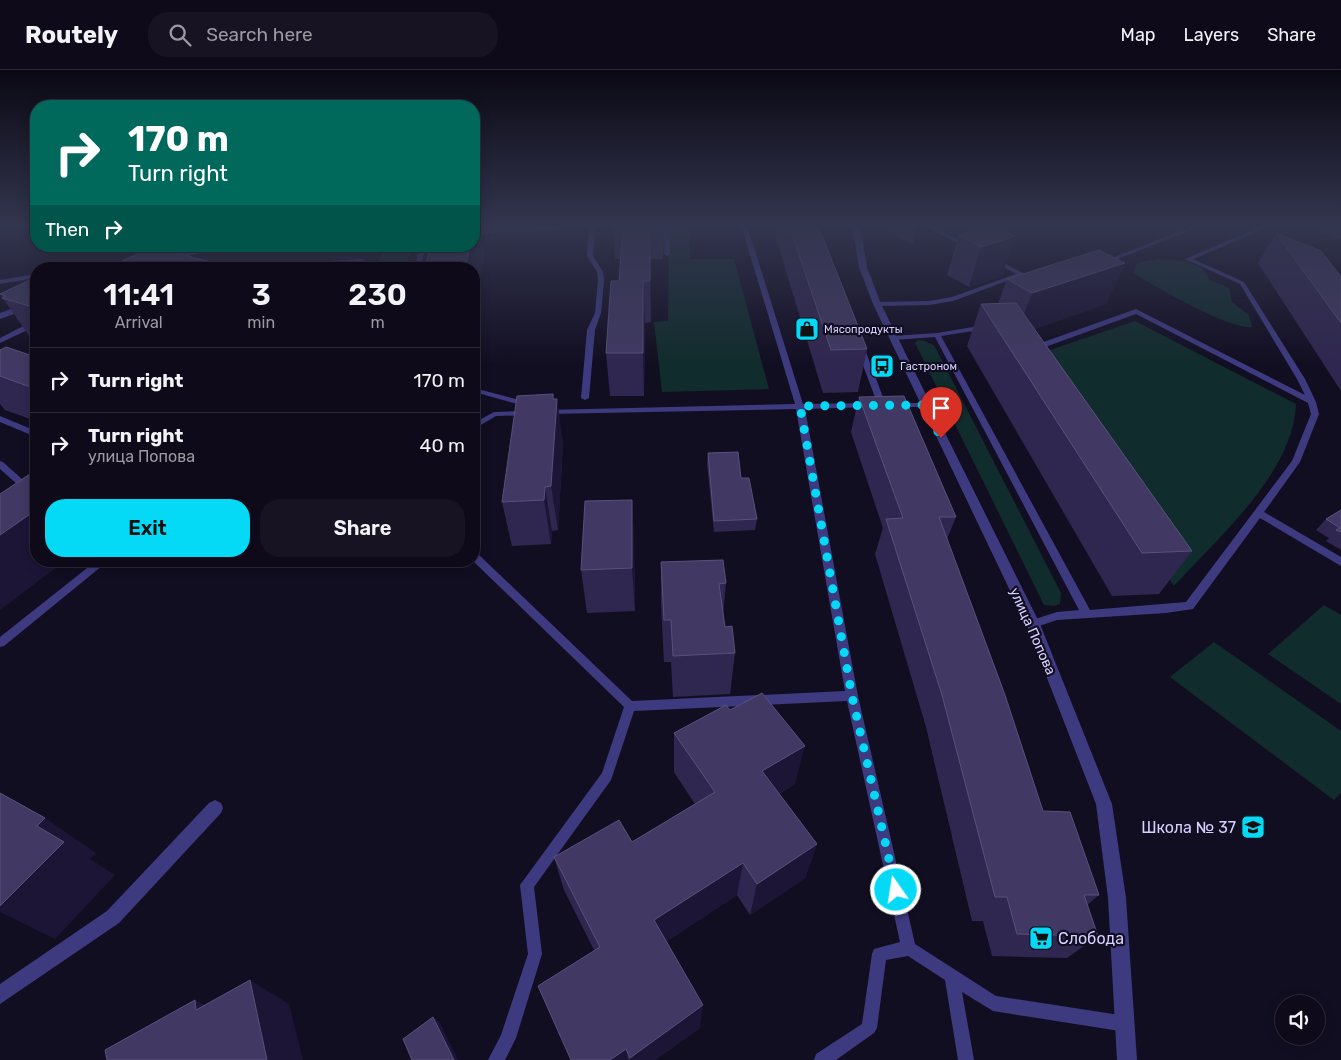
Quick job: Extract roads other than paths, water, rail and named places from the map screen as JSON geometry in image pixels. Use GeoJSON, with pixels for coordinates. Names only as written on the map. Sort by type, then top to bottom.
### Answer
{"type":"FeatureCollection","features":[{"type":"Feature","properties":{"kind":"street","name":"улица Попова"},"geometry":{"type":"LineString","coordinates":[[865,271],[877,304],[925,405],[1033,624],[1104,804],[1117,898],[1128,1060]]}},
{"type":"Feature","properties":{"kind":"street"},"geometry":{"type":"LineString","coordinates":[[0,282],[30,277]]}},
{"type":"Feature","properties":{"kind":"street"},"geometry":{"type":"LineString","coordinates":[[0,316],[30,305]]}},
{"type":"Feature","properties":{"kind":"street"},"geometry":{"type":"LineString","coordinates":[[0,995],[113,917],[215,808]]}},
{"type":"Feature","properties":{"kind":"lane"},"geometry":{"type":"LineString","coordinates":[[585,398],[591,330],[598,313],[601,280],[600,271]]}},
{"type":"Feature","properties":{"kind":"lane"},"geometry":{"type":"LineString","coordinates":[[758,271],[800,406],[852,696],[909,948],[993,1003],[1126,1024]]}},
{"type":"Feature","properties":{"kind":"lane"},"geometry":{"type":"LineString","coordinates":[[1016,271],[1022,274]]}},
{"type":"Feature","properties":{"kind":"lane"},"geometry":{"type":"LineString","coordinates":[[1033,624],[1057,616],[1189,606],[1296,462],[1315,414],[1312,402],[1301,380],[1242,283],[1215,271]]}},
{"type":"Feature","properties":{"kind":"lane"},"geometry":{"type":"LineString","coordinates":[[877,304],[929,303],[953,299],[1022,274],[1030,273]]}},
{"type":"Feature","properties":{"kind":"lane"},"geometry":{"type":"LineString","coordinates":[[1028,344],[1042,344],[1136,311],[1312,402]]}},
{"type":"Feature","properties":{"kind":"lane"},"geometry":{"type":"LineString","coordinates":[[0,341],[30,326]]}},
{"type":"Feature","properties":{"kind":"lane"},"geometry":{"type":"LineString","coordinates":[[894,338],[937,335],[973,329],[981,329],[998,334]]}},
{"type":"Feature","properties":{"kind":"lane"},"geometry":{"type":"LineString","coordinates":[[937,335],[1088,615]]}},
{"type":"Feature","properties":{"kind":"lane"},"geometry":{"type":"LineString","coordinates":[[858,342],[882,405]]}},
{"type":"Feature","properties":{"kind":"lane"},"geometry":{"type":"LineString","coordinates":[[480,392],[552,412]]}},
{"type":"Feature","properties":{"kind":"lane"},"geometry":{"type":"LineString","coordinates":[[480,422],[494,414],[800,406],[925,405]]}},
{"type":"Feature","properties":{"kind":"lane"},"geometry":{"type":"LineString","coordinates":[[0,419],[30,432]]}},
{"type":"Feature","properties":{"kind":"lane"},"geometry":{"type":"LineString","coordinates":[[0,464],[30,488]]}},
{"type":"Feature","properties":{"kind":"lane"},"geometry":{"type":"LineString","coordinates":[[1259,513],[1341,562]]}},
{"type":"Feature","properties":{"kind":"lane"},"geometry":{"type":"LineString","coordinates":[[480,562],[630,706],[852,696]]}},
{"type":"Feature","properties":{"kind":"lane"},"geometry":{"type":"LineString","coordinates":[[0,643],[95,567]]}},
{"type":"Feature","properties":{"kind":"lane"},"geometry":{"type":"LineString","coordinates":[[496,1060],[508,1038],[535,954],[527,885],[607,776],[630,706]]}},
{"type":"Feature","properties":{"kind":"lane"},"geometry":{"type":"LineString","coordinates":[[822,1060],[869,1028],[879,954],[909,948]]}},
{"type":"Feature","properties":{"kind":"lane"},"geometry":{"type":"LineString","coordinates":[[952,976],[966,1060]]}},
{"type":"Feature","properties":{"kind":"place","name":"Мясопродукты"},"geometry":{"type":"Point","coordinates":[807,329]}},
{"type":"Feature","properties":{"kind":"place","name":"Гастроном"},"geometry":{"type":"Point","coordinates":[882,366]}},
{"type":"Feature","properties":{"kind":"place","name":"Школа № 37"},"geometry":{"type":"Point","coordinates":[1253,827]}},
{"type":"Feature","properties":{"kind":"place","name":"Слобода"},"geometry":{"type":"Point","coordinates":[1041,938]}}]}
